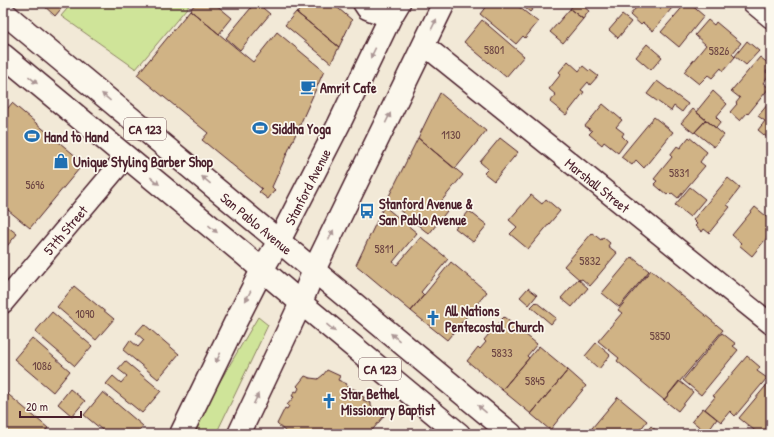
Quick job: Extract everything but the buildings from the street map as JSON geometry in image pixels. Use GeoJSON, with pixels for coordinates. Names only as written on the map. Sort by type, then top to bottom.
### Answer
{"type":"FeatureCollection","features":[{"type":"Feature","properties":{"kind":"main road"},"geometry":{"type":"LineString","coordinates":[[239,434],[301,304],[314,270],[444,3]]}},
{"type":"Feature","properties":{"kind":"main road","name":"Stanford Avenue"},"geometry":{"type":"LineString","coordinates":[[180,434],[262,270],[339,124],[395,11]]}},
{"type":"Feature","properties":{"kind":"main road","name":"San Pablo Avenue"},"geometry":{"type":"LineString","coordinates":[[3,12],[511,434]]}},
{"type":"Feature","properties":{"kind":"main road","name":"CA 123"},"geometry":{"type":"LineString","coordinates":[[3,55],[459,434]]}},
{"type":"Feature","properties":{"kind":"street"},"geometry":{"type":"LineString","coordinates":[[363,3],[367,9],[395,11]]}},
{"type":"Feature","properties":{"kind":"street"},"geometry":{"type":"LineString","coordinates":[[753,3],[771,18]]}},
{"type":"Feature","properties":{"kind":"street","name":"Marshall Street"},"geometry":{"type":"LineString","coordinates":[[424,45],[771,324]]}},
{"type":"Feature","properties":{"kind":"street","name":"57th Street"},"geometry":{"type":"LineString","coordinates":[[3,303],[126,156]]}},
{"type":"Feature","properties":{"kind":"green space"},"geometry":{"type":"Polygon","coordinates":[[[72,3],[191,3],[136,69],[61,16],[72,3]]]}},
{"type":"Feature","properties":{"kind":"green space"},"geometry":{"type":"Polygon","coordinates":[[[258,317],[268,325],[216,434],[194,434],[216,388],[258,317]]]}},
{"type":"Feature","properties":{"kind":"place","name":"Amrit Cafe"},"geometry":{"type":"Point","coordinates":[308,87]}},
{"type":"Feature","properties":{"kind":"place","name":"Siddha Yoga"},"geometry":{"type":"Point","coordinates":[260,128]}},
{"type":"Feature","properties":{"kind":"place","name":"Hand to Hand"},"geometry":{"type":"Point","coordinates":[32,136]}},
{"type":"Feature","properties":{"kind":"place","name":"Unique Styling Barber Shop"},"geometry":{"type":"Point","coordinates":[61,161]}},
{"type":"Feature","properties":{"kind":"place","name":"Stanford Avenue & San Pablo Avenue"},"geometry":{"type":"Point","coordinates":[367,211]}},
{"type":"Feature","properties":{"kind":"place","name":"All Nations Pentecostal Church"},"geometry":{"type":"Point","coordinates":[433,318]}},
{"type":"Feature","properties":{"kind":"place","name":"Star Bethel Missionary Baptist"},"geometry":{"type":"Point","coordinates":[329,401]}}]}
